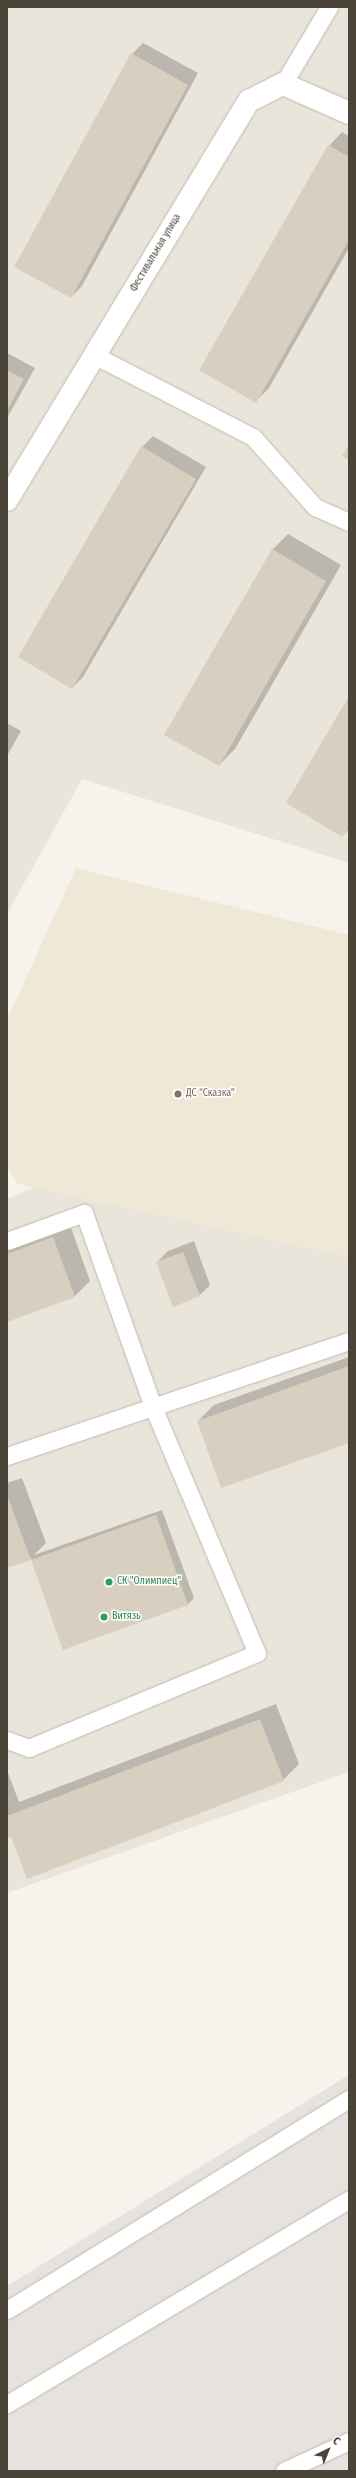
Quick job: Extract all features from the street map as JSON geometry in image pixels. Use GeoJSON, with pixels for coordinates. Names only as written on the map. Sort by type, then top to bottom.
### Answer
{"type":"FeatureCollection","features":[{"type":"Feature","properties":{"kind":"street"},"geometry":{"type":"LineString","coordinates":[[283,84],[349,113]]}},
{"type":"Feature","properties":{"kind":"street","name":"Фестивальная улица"},"geometry":{"type":"LineString","coordinates":[[7,500],[249,101],[283,84]]}},
{"type":"Feature","properties":{"kind":"lane"},"geometry":{"type":"LineString","coordinates":[[283,84],[329,7]]}},
{"type":"Feature","properties":{"kind":"lane"},"geometry":{"type":"LineString","coordinates":[[94,355],[253,437],[315,507],[349,522]]}},
{"type":"Feature","properties":{"kind":"lane"},"geometry":{"type":"LineString","coordinates":[[7,1240],[84,1213],[153,1407],[257,1653],[29,1748],[7,1740]]}},
{"type":"Feature","properties":{"kind":"lane"},"geometry":{"type":"LineString","coordinates":[[7,1456],[349,1341]]}},
{"type":"Feature","properties":{"kind":"lane"},"geometry":{"type":"LineString","coordinates":[[7,2310],[349,2099]]}},
{"type":"Feature","properties":{"kind":"lane"},"geometry":{"type":"LineString","coordinates":[[7,2404],[349,2199]]}},
{"type":"Feature","properties":{"kind":"lane"},"geometry":{"type":"LineString","coordinates":[[284,2471],[349,2441]]}},
{"type":"Feature","properties":{"kind":"shaded area"},"geometry":{"type":"Polygon","coordinates":[[[7,7],[349,7],[349,863],[82,779],[7,914],[7,7]]]}},
{"type":"Feature","properties":{"kind":"shaded area","name":"ДС “Сказка\""},"geometry":{"type":"Polygon","coordinates":[[[76,868],[349,935],[349,1257],[18,1184],[7,1167],[7,1020],[76,868]]]}},
{"type":"Feature","properties":{"kind":"shaded area"},"geometry":{"type":"Polygon","coordinates":[[[71,1171],[349,1237],[349,1772],[7,1893],[7,1199],[71,1171]]]}},
{"type":"Feature","properties":{"kind":"shaded area"},"geometry":{"type":"Polygon","coordinates":[[[349,2075],[349,2471],[7,2471],[7,2286],[349,2075]]]}},
{"type":"Feature","properties":{"kind":"building"},"geometry":{"type":"Polygon","coordinates":[[[131,53],[188,85],[71,298],[14,267],[131,53]]]}},
{"type":"Feature","properties":{"kind":"building"},"geometry":{"type":"Polygon","coordinates":[[[328,145],[349,157],[349,240],[256,403],[199,370],[328,145]]]}},
{"type":"Feature","properties":{"kind":"building"},"geometry":{"type":"Polygon","coordinates":[[[7,370],[24,379],[7,411],[7,370]]]}},
{"type":"Feature","properties":{"kind":"building"},"geometry":{"type":"Polygon","coordinates":[[[349,444],[349,460],[342,456],[349,444]]]}},
{"type":"Feature","properties":{"kind":"building"},"geometry":{"type":"Polygon","coordinates":[[[141,446],[196,479],[72,689],[18,657],[141,446]]]}},
{"type":"Feature","properties":{"kind":"building"},"geometry":{"type":"Polygon","coordinates":[[[272,549],[326,581],[219,766],[164,735],[272,549]]]}},
{"type":"Feature","properties":{"kind":"building"},"geometry":{"type":"Polygon","coordinates":[[[349,696],[349,826],[342,837],[286,803],[349,696]]]}},
{"type":"Feature","properties":{"kind":"building"},"geometry":{"type":"Polygon","coordinates":[[[53,1237],[75,1297],[7,1322],[7,1254],[53,1237]]]}},
{"type":"Feature","properties":{"kind":"building"},"geometry":{"type":"Polygon","coordinates":[[[183,1252],[200,1296],[173,1307],[156,1262],[183,1252]]]}},
{"type":"Feature","properties":{"kind":"building"},"geometry":{"type":"Polygon","coordinates":[[[349,1366],[349,1443],[221,1488],[197,1421],[349,1366]]]}},
{"type":"Feature","properties":{"kind":"building"},"geometry":{"type":"Polygon","coordinates":[[[7,1495],[31,1560],[7,1568],[7,1495]]]}},
{"type":"Feature","properties":{"kind":"building","name":"СК \"Олимпиец\""},"geometry":{"type":"Polygon","coordinates":[[[156,1515],[188,1605],[63,1650],[31,1560],[156,1515]]]}},
{"type":"Feature","properties":{"kind":"building"},"geometry":{"type":"Polygon","coordinates":[[[260,1719],[284,1781],[27,1879],[11,1837],[7,1838],[7,1816],[260,1719]]]}},
{"type":"Feature","properties":{"kind":"place","name":"ДС “Сказка\""},"geometry":{"type":"Point","coordinates":[178,1094]}},
{"type":"Feature","properties":{"kind":"place","name":"СК \"Олимпиец\""},"geometry":{"type":"Point","coordinates":[109,1582]}},
{"type":"Feature","properties":{"kind":"place","name":"Витязь"},"geometry":{"type":"Point","coordinates":[104,1617]}}]}
